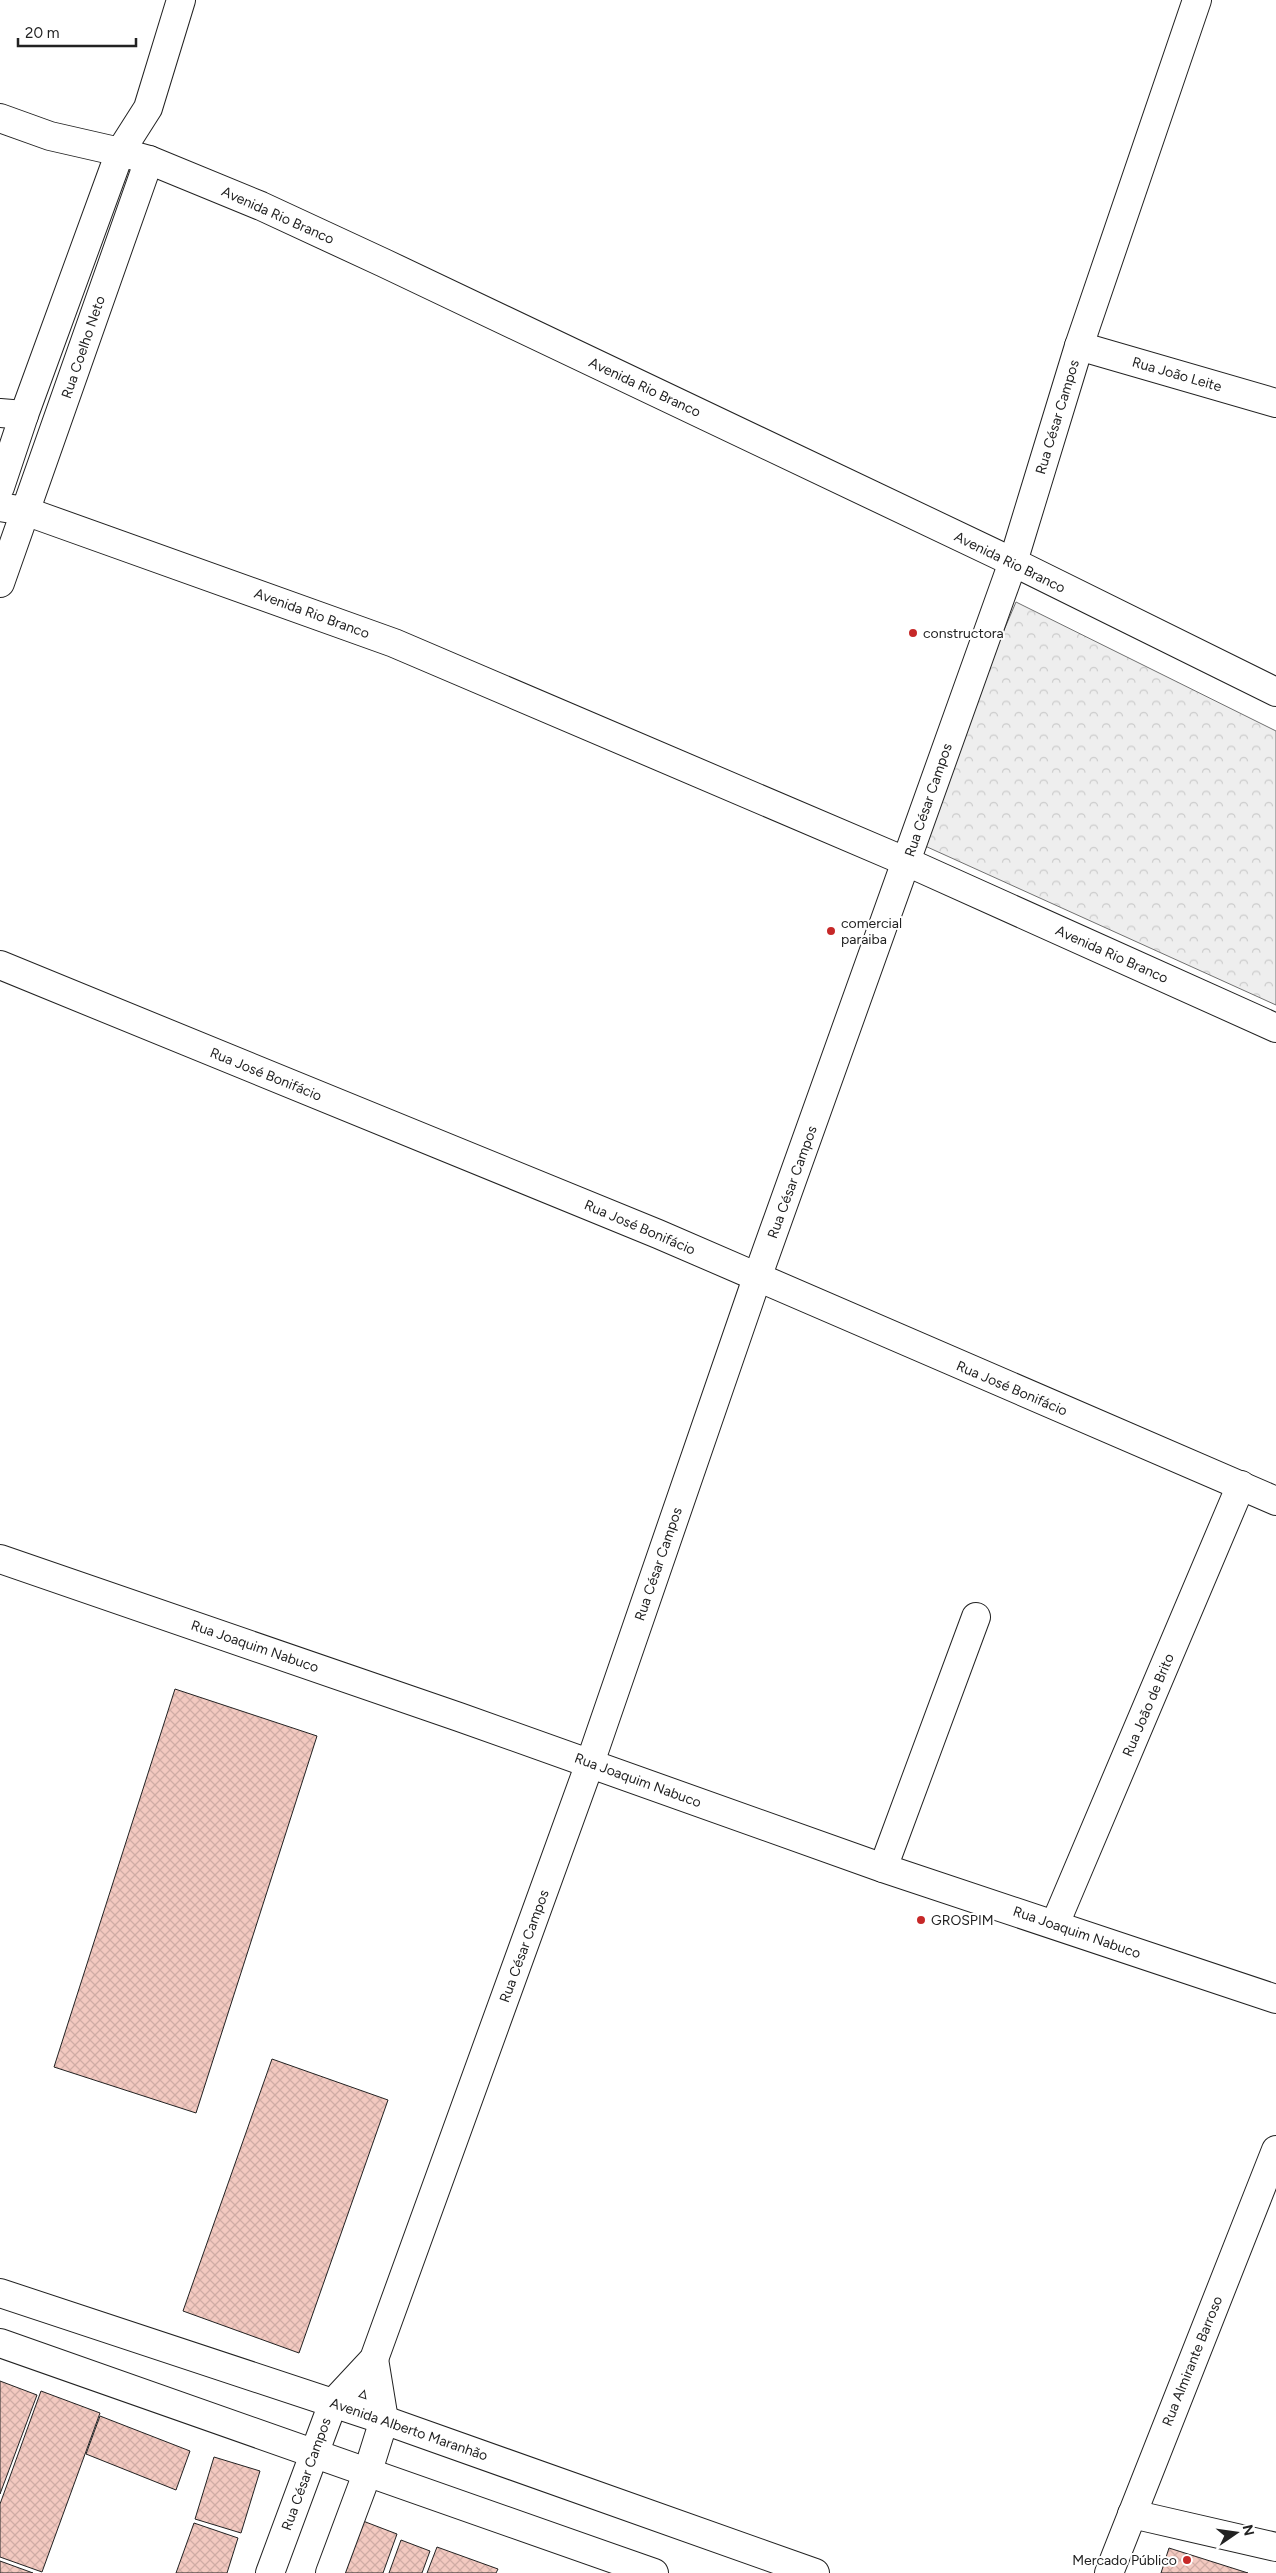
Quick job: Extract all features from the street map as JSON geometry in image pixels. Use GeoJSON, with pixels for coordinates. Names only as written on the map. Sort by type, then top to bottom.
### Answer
{"type":"FeatureCollection","features":[{"type":"Feature","properties":{"kind":"street","name":"Rua Coelho Neto"},"geometry":{"type":"LineString","coordinates":[[0,487],[12,414],[120,152],[148,108],[181,0]]}},
{"type":"Feature","properties":{"kind":"street","name":"Rua César Campos"},"geometry":{"type":"LineString","coordinates":[[270,2573],[333,2403],[374,2359],[590,1763],[757,1278],[1013,562],[1079,346],[1198,0]]}},
{"type":"Feature","properties":{"kind":"street","name":"Rua Coelho Neto"},"geometry":{"type":"LineString","coordinates":[[0,582],[13,509],[149,160],[148,108]]}},
{"type":"Feature","properties":{"kind":"street","name":"Avenida Rio Branco"},"geometry":{"type":"LineString","coordinates":[[0,118],[50,136],[149,160],[261,206],[1013,562],[1276,692]]}},
{"type":"Feature","properties":{"kind":"street","name":"Rua João Leite"},"geometry":{"type":"LineString","coordinates":[[1079,346],[1276,402]]}},
{"type":"Feature","properties":{"kind":"street","name":"Avenida Rio Branco"},"geometry":{"type":"LineString","coordinates":[[13,509],[394,642],[906,862],[1276,1028]]}},
{"type":"Feature","properties":{"kind":"street","name":"Rua José Bonifácio"},"geometry":{"type":"LineString","coordinates":[[0,965],[658,1234],[1276,1501]]}},
{"type":"Feature","properties":{"kind":"street","name":"Rua João de Brito"},"geometry":{"type":"LineString","coordinates":[[1054,1924],[1241,1486]]}},
{"type":"Feature","properties":{"kind":"street","name":"Rua Joaquim Nabuco"},"geometry":{"type":"LineString","coordinates":[[0,1559],[590,1763],[882,1868],[1276,1999]]}},
{"type":"Feature","properties":{"kind":"street"},"geometry":{"type":"LineString","coordinates":[[882,1868],[976,1616]]}},
{"type":"Feature","properties":{"kind":"street","name":"Rua Almirante Barroso"},"geometry":{"type":"LineString","coordinates":[[1109,2573],[1276,2150]]}},
{"type":"Feature","properties":{"kind":"street","name":"Avenida Alberto Maranhão"},"geometry":{"type":"LineString","coordinates":[[0,2293],[384,2420],[815,2573]]}},
{"type":"Feature","properties":{"kind":"street"},"geometry":{"type":"LineString","coordinates":[[0,2343],[654,2573]]}},
{"type":"Feature","properties":{"kind":"street","name":"Rua César Campos"},"geometry":{"type":"LineString","coordinates":[[330,2573],[368,2471],[384,2420],[374,2359]]}},
{"type":"Feature","properties":{"kind":"street"},"geometry":{"type":"LineString","coordinates":[[1132,2514],[1276,2547]]}},
{"type":"Feature","properties":{"kind":"green space"},"geometry":{"type":"Polygon","coordinates":[[[1016,602],[1276,731],[1276,1005],[914,841],[1016,602]]]}},
{"type":"Feature","properties":{"kind":"building"},"geometry":{"type":"Polygon","coordinates":[[[175,1689],[317,1736],[196,2113],[54,2067],[175,1689]]]}},
{"type":"Feature","properties":{"kind":"building"},"geometry":{"type":"Polygon","coordinates":[[[272,2059],[388,2100],[299,2353],[183,2311],[272,2059]]]}},
{"type":"Feature","properties":{"kind":"building"},"geometry":{"type":"Polygon","coordinates":[[[0,2381],[37,2395],[0,2494],[0,2381]]]}},
{"type":"Feature","properties":{"kind":"building"},"geometry":{"type":"Polygon","coordinates":[[[41,2391],[100,2413],[42,2572],[0,2557],[0,2504],[41,2391]]]}},
{"type":"Feature","properties":{"kind":"building"},"geometry":{"type":"Polygon","coordinates":[[[100,2416],[190,2451],[176,2490],[86,2454],[100,2416]]]}},
{"type":"Feature","properties":{"kind":"building"},"geometry":{"type":"Polygon","coordinates":[[[214,2457],[260,2471],[241,2533],[195,2519],[214,2457]]]}},
{"type":"Feature","properties":{"kind":"building"},"geometry":{"type":"Polygon","coordinates":[[[363,2521],[397,2534],[383,2573],[343,2573],[363,2521]]]}},
{"type":"Feature","properties":{"kind":"building"},"geometry":{"type":"Polygon","coordinates":[[[194,2523],[238,2538],[227,2573],[176,2573],[194,2523]]]}},
{"type":"Feature","properties":{"kind":"building"},"geometry":{"type":"Polygon","coordinates":[[[401,2540],[430,2551],[422,2573],[389,2573],[401,2540]]]}},
{"type":"Feature","properties":{"kind":"building"},"geometry":{"type":"Polygon","coordinates":[[[437,2547],[498,2569],[496,2573],[427,2573],[437,2547]]]}},
{"type":"Feature","properties":{"kind":"building","name":"Mercado Público"},"geometry":{"type":"Polygon","coordinates":[[[1169,2548],[1248,2573],[1161,2573],[1169,2548]]]}},
{"type":"Feature","properties":{"kind":"building"},"geometry":{"type":"Polygon","coordinates":[[[0,2561],[33,2573],[0,2573],[0,2561]]]}},
{"type":"Feature","properties":{"kind":"place","name":"constructora"},"geometry":{"type":"Point","coordinates":[913,633]}},
{"type":"Feature","properties":{"kind":"place","name":"comercial paraiba"},"geometry":{"type":"Point","coordinates":[831,931]}},
{"type":"Feature","properties":{"kind":"place","name":"GROSPIM"},"geometry":{"type":"Point","coordinates":[921,1920]}},
{"type":"Feature","properties":{"kind":"place","name":"Mercado Público"},"geometry":{"type":"Point","coordinates":[1187,2560]}}]}
